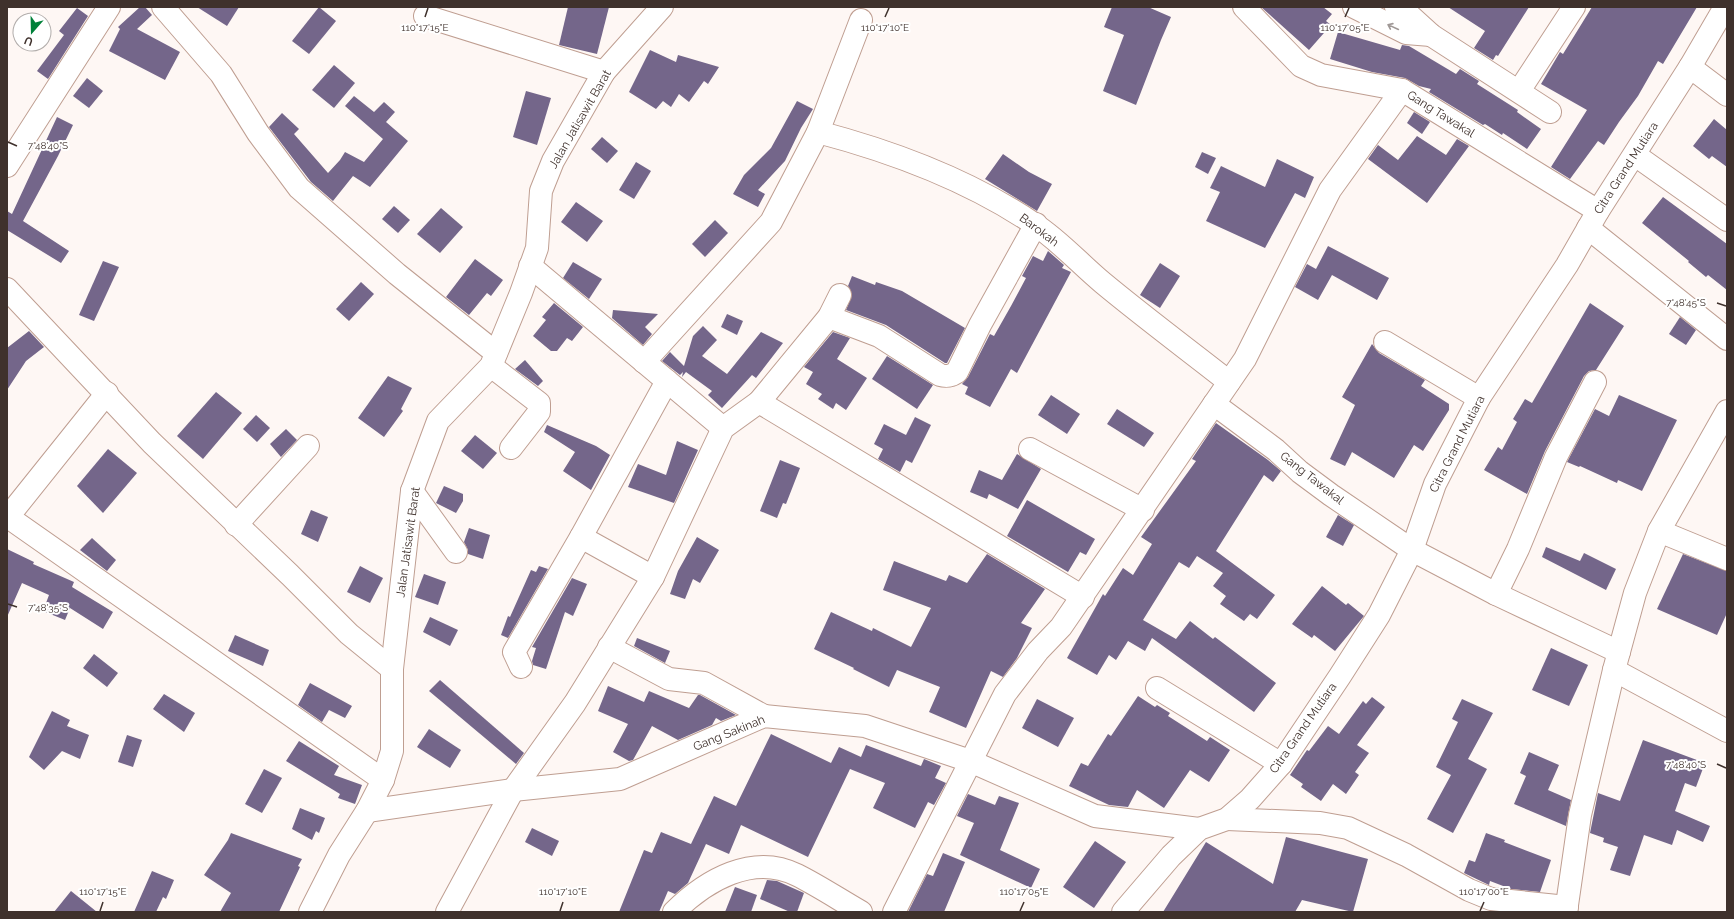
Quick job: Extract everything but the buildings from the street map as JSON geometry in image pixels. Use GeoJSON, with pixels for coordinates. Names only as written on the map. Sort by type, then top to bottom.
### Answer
{"type":"FeatureCollection","features":[{"type":"Feature","properties":{"kind":"street"},"geometry":{"type":"LineString","coordinates":[[7,166],[109,7]]}},
{"type":"Feature","properties":{"kind":"street"},"geometry":{"type":"LineString","coordinates":[[163,7],[221,74],[258,133],[299,188],[494,359],[539,403],[539,412],[511,448]]}},
{"type":"Feature","properties":{"kind":"street","name":"Jalan Jatisawit Barat"},"geometry":{"type":"LineString","coordinates":[[310,912],[339,855],[367,811],[383,780],[392,751],[392,669],[412,491],[438,421],[494,359],[537,248],[541,191],[553,161],[604,72],[662,7]]}},
{"type":"Feature","properties":{"kind":"street","name":"Gang Tawakal"},"geometry":{"type":"LineString","coordinates":[[1244,7],[1301,66],[1321,75],[1402,90],[1593,219],[1727,339]]}},
{"type":"Feature","properties":{"kind":"street"},"geometry":{"type":"LineString","coordinates":[[1354,7],[1406,33],[1431,35]]}},
{"type":"Feature","properties":{"kind":"street"},"geometry":{"type":"LineString","coordinates":[[1396,7],[1409,15],[1431,35],[1550,112]]}},
{"type":"Feature","properties":{"kind":"street"},"geometry":{"type":"LineString","coordinates":[[1519,91],[1574,7]]}},
{"type":"Feature","properties":{"kind":"street","name":"Citra Grand Mutiara"},"geometry":{"type":"LineString","coordinates":[[1123,912],[1143,891],[1171,856],[1200,829],[1227,819],[1250,799],[1281,764],[1379,615],[1412,550],[1434,484],[1479,398],[1567,265],[1593,219],[1690,68],[1725,7]]}},
{"type":"Feature","properties":{"kind":"street"},"geometry":{"type":"LineString","coordinates":[[425,16],[604,72]]}},
{"type":"Feature","properties":{"kind":"street"},"geometry":{"type":"LineString","coordinates":[[644,362],[771,222],[818,132],[862,20]]}},
{"type":"Feature","properties":{"kind":"street"},"geometry":{"type":"LineString","coordinates":[[1690,68],[1727,95]]}},
{"type":"Feature","properties":{"kind":"street"},"geometry":{"type":"LineString","coordinates":[[894,912],[1005,694],[1038,651],[1061,627],[1083,597],[1245,358],[1330,190],[1402,90]]}},
{"type":"Feature","properties":{"kind":"street","name":"Barokah"},"geometry":{"type":"LineString","coordinates":[[818,132],[881,150],[940,173],[989,197],[1036,224],[1104,283],[1229,382]]}},
{"type":"Feature","properties":{"kind":"street"},"geometry":{"type":"LineString","coordinates":[[1635,155],[1727,220]]}},
{"type":"Feature","properties":{"kind":"street"},"geometry":{"type":"LineString","coordinates":[[829,317],[879,336],[940,375],[947,376],[957,372],[980,325],[1036,224]]}},
{"type":"Feature","properties":{"kind":"street"},"geometry":{"type":"LineString","coordinates":[[530,266],[723,428]]}},
{"type":"Feature","properties":{"kind":"street"},"geometry":{"type":"LineString","coordinates":[[7,289],[107,393],[152,443],[290,575],[349,634],[392,669]]}},
{"type":"Feature","properties":{"kind":"street"},"geometry":{"type":"LineString","coordinates":[[447,912],[513,790],[575,703],[652,577],[723,428],[759,402],[829,317],[840,295]]}},
{"type":"Feature","properties":{"kind":"street"},"geometry":{"type":"LineString","coordinates":[[1385,342],[1479,398]]}},
{"type":"Feature","properties":{"kind":"street"},"geometry":{"type":"LineString","coordinates":[[521,667],[514,652],[581,537],[667,381]]}},
{"type":"Feature","properties":{"kind":"street"},"geometry":{"type":"LineString","coordinates":[[1496,594],[1518,549],[1556,458],[1595,382]]}},
{"type":"Feature","properties":{"kind":"street"},"geometry":{"type":"LineString","coordinates":[[107,393],[10,509],[383,780]]}},
{"type":"Feature","properties":{"kind":"street"},"geometry":{"type":"LineString","coordinates":[[759,402],[1083,597]]}},
{"type":"Feature","properties":{"kind":"street","name":"Gang Tawakal"},"geometry":{"type":"LineString","coordinates":[[1214,404],[1276,450],[1312,481],[1412,550],[1496,594],[1616,661],[1727,731]]}},
{"type":"Feature","properties":{"kind":"street"},"geometry":{"type":"LineString","coordinates":[[1227,819],[1320,823],[1348,828],[1406,855],[1469,890],[1491,898],[1567,909],[1580,815],[1616,661],[1635,593],[1659,531],[1725,421]]}},
{"type":"Feature","properties":{"kind":"street"},"geometry":{"type":"LineString","coordinates":[[236,524],[308,446]]}},
{"type":"Feature","properties":{"kind":"street"},"geometry":{"type":"LineString","coordinates":[[1030,449],[1143,510]]}},
{"type":"Feature","properties":{"kind":"street"},"geometry":{"type":"LineString","coordinates":[[412,491],[456,552]]}},
{"type":"Feature","properties":{"kind":"street"},"geometry":{"type":"LineString","coordinates":[[1659,531],[1727,559]]}},
{"type":"Feature","properties":{"kind":"street"},"geometry":{"type":"LineString","coordinates":[[581,537],[652,577]]}},
{"type":"Feature","properties":{"kind":"street"},"geometry":{"type":"LineString","coordinates":[[609,648],[669,679],[704,683],[764,716]]}},
{"type":"Feature","properties":{"kind":"street"},"geometry":{"type":"LineString","coordinates":[[1157,688],[1281,764]]}},
{"type":"Feature","properties":{"kind":"street","name":"Gang Sakinah"},"geometry":{"type":"LineString","coordinates":[[367,811],[513,790],[620,779],[764,716],[865,726],[970,761],[1095,816],[1200,829]]}},
{"type":"Feature","properties":{"kind":"street"},"geometry":{"type":"LineString","coordinates":[[674,912],[718,879],[752,867],[769,866],[796,874],[861,912]]}}]}
